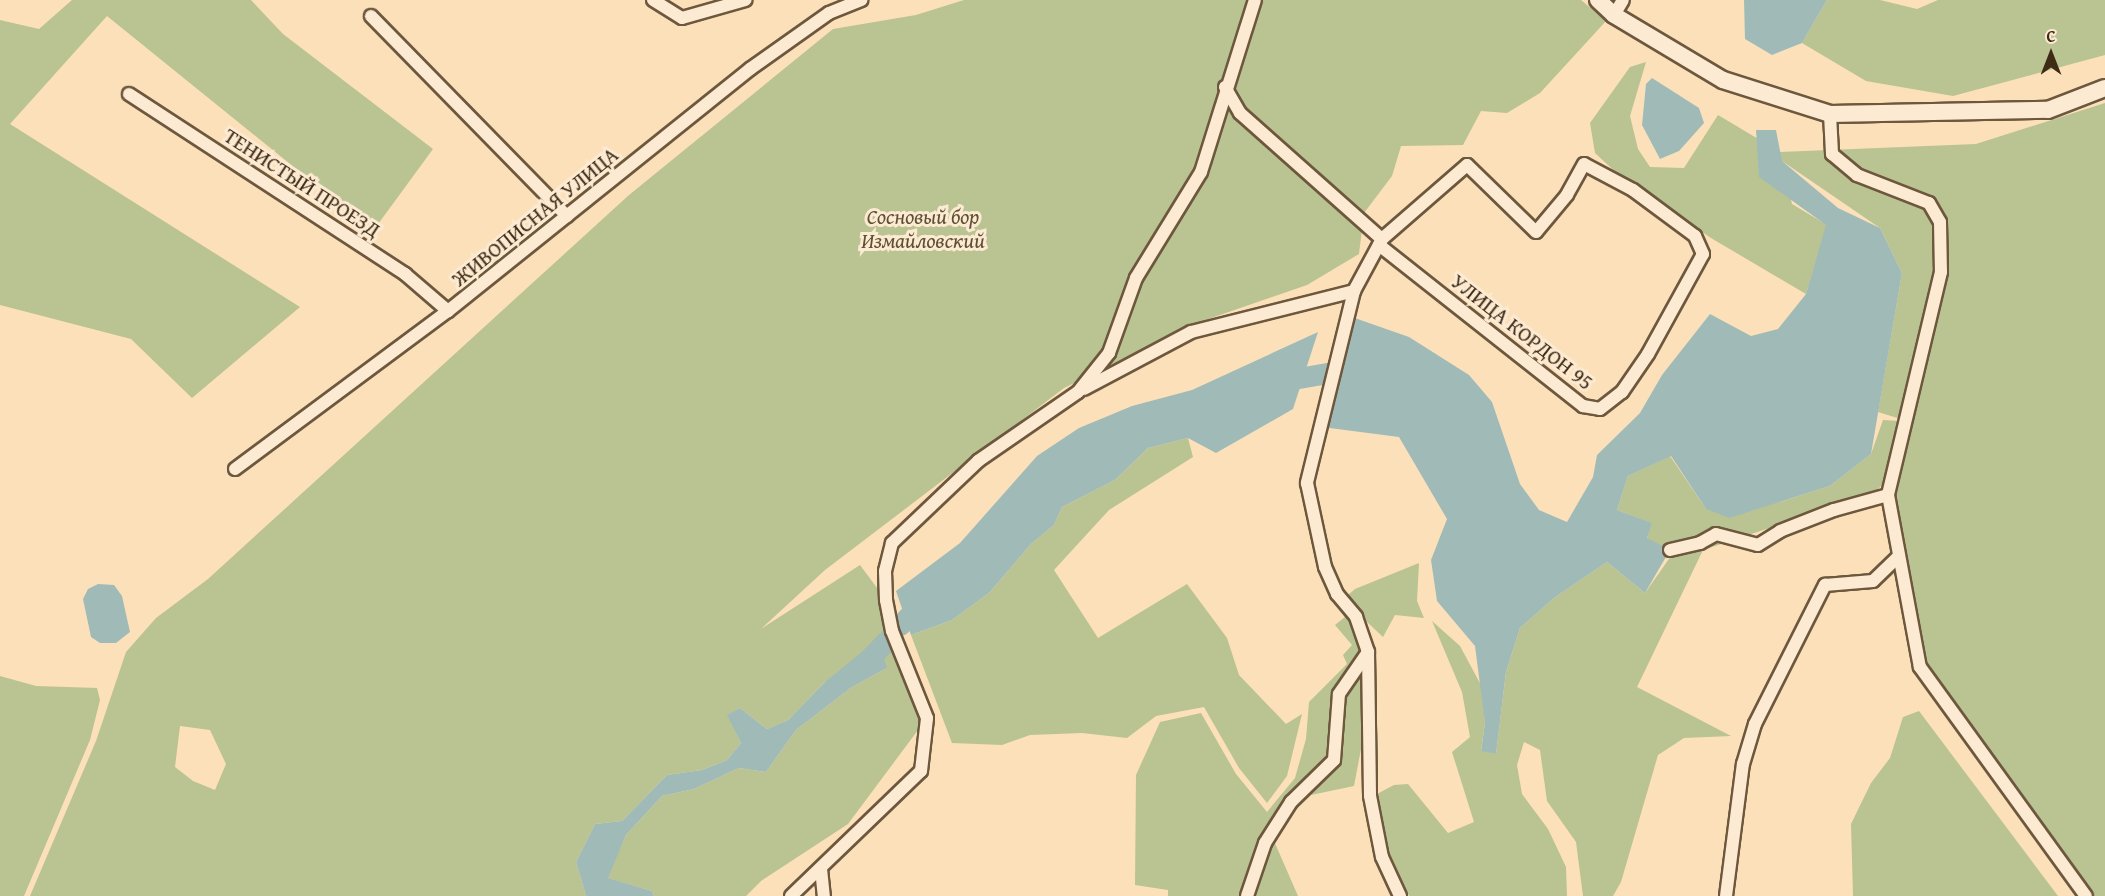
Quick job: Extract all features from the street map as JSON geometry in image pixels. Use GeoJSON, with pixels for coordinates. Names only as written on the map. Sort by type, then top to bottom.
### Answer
{"type":"FeatureCollection","features":[{"type":"Feature","properties":{"kind":"main road"},"geometry":{"type":"LineString","coordinates":[[1598,0],[1614,15],[1723,80],[1830,114],[2048,110],[2105,88]]}},
{"type":"Feature","properties":{"kind":"street"},"geometry":{"type":"LineString","coordinates":[[653,0],[682,18],[744,0]]}},
{"type":"Feature","properties":{"kind":"street","name":"ЖИВОПИСНАЯ УЛИЦА"},"geometry":{"type":"LineString","coordinates":[[235,469],[448,311],[750,69],[829,13],[861,0]]}},
{"type":"Feature","properties":{"kind":"street"},"geometry":{"type":"LineString","coordinates":[[1078,393],[1109,353],[1136,278],[1201,172],[1225,87],[1255,0]]}},
{"type":"Feature","properties":{"kind":"street"},"geometry":{"type":"LineString","coordinates":[[1614,15],[1623,0]]}},
{"type":"Feature","properties":{"kind":"street"},"geometry":{"type":"LineString","coordinates":[[371,16],[567,216]]}},
{"type":"Feature","properties":{"kind":"street","name":"УЛИЦА КОРДОН 95"},"geometry":{"type":"LineString","coordinates":[[1225,87],[1240,113],[1381,242],[1583,406],[1600,409],[1622,392],[1648,354],[1703,254],[1695,236],[1633,190],[1584,164],[1567,195],[1536,232],[1467,165],[1381,242],[1354,291],[1307,483],[1325,567],[1337,594],[1356,617],[1368,652],[1370,796],[1382,857],[1400,896]]}},
{"type":"Feature","properties":{"kind":"street","name":"ТЕНИСТЫЙ ПРОЕЗД"},"geometry":{"type":"LineString","coordinates":[[129,94],[405,274],[448,311]]}},
{"type":"Feature","properties":{"kind":"street"},"geometry":{"type":"LineString","coordinates":[[1830,114],[1832,154],[1857,175],[1929,203],[1940,222],[1941,272],[1888,495],[1920,667],[2086,896]]}},
{"type":"Feature","properties":{"kind":"street"},"geometry":{"type":"LineString","coordinates":[[791,896],[921,771],[927,718],[892,631],[886,600],[885,571],[892,543],[978,461],[1078,393],[1191,332],[1354,291]]}},
{"type":"Feature","properties":{"kind":"street"},"geometry":{"type":"LineString","coordinates":[[1670,550],[1700,543],[1716,534],[1758,545],[1780,531],[1834,510],[1888,495]]}},
{"type":"Feature","properties":{"kind":"street"},"geometry":{"type":"LineString","coordinates":[[1726,896],[1743,764],[1752,734],[1825,585],[1873,581],[1899,556]]}},
{"type":"Feature","properties":{"kind":"street"},"geometry":{"type":"LineString","coordinates":[[1247,896],[1265,843],[1286,810],[1334,760],[1339,694],[1368,652]]}},
{"type":"Feature","properties":{"kind":"street"},"geometry":{"type":"LineString","coordinates":[[821,869],[824,896]]}},
{"type":"Feature","properties":{"kind":"green space"},"geometry":{"type":"Polygon","coordinates":[[[72,0],[251,0],[283,34],[433,149],[373,231],[107,16],[10,124],[300,307],[192,398],[131,339],[0,305],[0,20],[39,29],[72,0]]]}},
{"type":"Feature","properties":{"kind":"green space","name":"Сосновый бор Измайловский"},"geometry":{"type":"Polygon","coordinates":[[[964,0],[1581,0],[1606,21],[1540,93],[1507,113],[1481,111],[1463,145],[1401,146],[1392,176],[1364,213],[1359,254],[1307,285],[1191,325],[1064,388],[825,570],[761,629],[860,565],[886,600],[927,718],[848,824],[761,881],[746,896],[654,896],[652,891],[607,878],[626,835],[662,796],[694,789],[739,768],[766,772],[796,730],[852,687],[887,668],[825,682],[788,720],[767,729],[740,708],[728,715],[741,743],[727,760],[702,770],[667,775],[622,821],[595,824],[576,862],[586,896],[30,896],[96,741],[126,652],[156,618],[208,579],[629,195],[833,29],[916,15],[964,0]],[[180,726],[175,767],[193,781],[215,790],[226,764],[210,730],[180,726]]]}},
{"type":"Feature","properties":{"kind":"green space"},"geometry":{"type":"Polygon","coordinates":[[[1827,0],[1880,0],[1917,9],[1938,0],[2105,0],[2105,55],[1953,96],[1866,81],[1802,43],[1827,0]]]}},
{"type":"Feature","properties":{"kind":"green space"},"geometry":{"type":"Polygon","coordinates":[[[1646,62],[1630,116],[1638,149],[1650,167],[1684,168],[1718,115],[1780,152],[1976,144],[2105,103],[2105,896],[2094,896],[1924,666],[1893,495],[1904,420],[1878,412],[1902,273],[1880,228],[1782,161],[1792,204],[1827,225],[1806,294],[1711,238],[1622,178],[1595,153],[1590,123],[1630,67],[1646,62]]]}},
{"type":"Feature","properties":{"kind":"green space"},"geometry":{"type":"Polygon","coordinates":[[[1883,420],[1899,421],[1886,480],[1875,493],[1703,550],[1637,687],[1731,736],[1684,738],[1658,755],[1621,882],[1613,896],[1583,896],[1576,842],[1547,801],[1540,750],[1524,742],[1517,765],[1522,794],[1548,829],[1566,867],[1567,896],[1409,896],[1380,832],[1375,795],[1394,785],[1408,784],[1448,833],[1474,822],[1452,752],[1470,737],[1462,692],[1432,621],[1460,646],[1482,687],[1485,723],[1481,750],[1496,754],[1506,672],[1520,628],[1554,598],[1607,562],[1645,593],[1671,556],[1647,538],[1651,523],[1617,510],[1628,476],[1670,456],[1706,509],[1780,502],[1830,486],[1871,454],[1883,420]]]}},
{"type":"Feature","properties":{"kind":"green space"},"geometry":{"type":"Polygon","coordinates":[[[1188,438],[1193,457],[1109,510],[1054,570],[1098,638],[1187,584],[1227,638],[1239,675],[1286,724],[1302,714],[1287,776],[1267,803],[1239,768],[1204,707],[1156,716],[1127,738],[1082,733],[1030,735],[1002,745],[952,743],[911,635],[952,620],[989,593],[1031,544],[1054,525],[1062,507],[1115,480],[1148,448],[1188,438]]]}},
{"type":"Feature","properties":{"kind":"green space"},"geometry":{"type":"Polygon","coordinates":[[[1419,563],[1417,601],[1424,618],[1395,615],[1383,637],[1366,621],[1358,631],[1364,656],[1361,749],[1354,786],[1311,795],[1278,827],[1274,841],[1298,896],[1168,896],[1168,890],[1135,885],[1136,775],[1160,722],[1201,713],[1236,774],[1267,812],[1295,778],[1306,739],[1309,702],[1347,664],[1343,655],[1352,645],[1335,625],[1345,617],[1338,604],[1355,589],[1419,563]]]}},
{"type":"Feature","properties":{"kind":"green space"},"geometry":{"type":"Polygon","coordinates":[[[0,676],[36,686],[97,688],[100,700],[90,740],[24,896],[0,896],[0,676]]]}},
{"type":"Feature","properties":{"kind":"green space"},"geometry":{"type":"Polygon","coordinates":[[[1919,711],[2058,896],[1853,896],[1851,824],[1871,783],[1890,758],[1903,717],[1919,711]]]}},
{"type":"Feature","properties":{"kind":"water"},"geometry":{"type":"Polygon","coordinates":[[[1744,0],[1827,0],[1802,43],[1772,55],[1745,39],[1744,0]]]}},
{"type":"Feature","properties":{"kind":"water"},"geometry":{"type":"Polygon","coordinates":[[[1652,78],[1699,108],[1704,123],[1679,151],[1660,159],[1642,125],[1646,84],[1652,78]]]}},
{"type":"Feature","properties":{"kind":"water"},"geometry":{"type":"Polygon","coordinates":[[[1756,130],[1776,130],[1782,161],[1838,208],[1880,228],[1902,273],[1871,454],[1830,486],[1729,518],[1706,509],[1671,456],[1628,476],[1617,510],[1652,523],[1647,538],[1670,550],[1645,593],[1607,562],[1554,598],[1520,628],[1506,672],[1496,754],[1481,751],[1485,723],[1475,646],[1437,601],[1431,560],[1447,519],[1399,437],[1322,427],[1349,316],[1409,337],[1469,375],[1492,402],[1520,484],[1539,510],[1567,522],[1593,477],[1597,455],[1640,413],[1662,375],[1710,314],[1751,336],[1778,329],[1806,294],[1826,225],[1759,177],[1756,130]]]}},
{"type":"Feature","properties":{"kind":"water"},"geometry":{"type":"Polygon","coordinates":[[[1318,332],[1293,409],[1216,453],[1188,438],[1148,448],[1115,480],[1062,507],[1054,525],[1031,544],[989,593],[952,620],[911,635],[896,591],[960,543],[1037,456],[1079,428],[1132,406],[1192,390],[1318,332]]]}},
{"type":"Feature","properties":{"kind":"water"},"geometry":{"type":"Polygon","coordinates":[[[98,584],[114,585],[122,596],[130,632],[116,643],[100,643],[91,637],[83,599],[88,589],[98,584]]]}},
{"type":"Feature","properties":{"kind":"water"},"geometry":{"type":"Polygon","coordinates":[[[878,639],[887,668],[852,687],[796,730],[766,772],[739,768],[694,789],[662,796],[626,835],[608,878],[652,891],[654,896],[586,896],[576,862],[595,824],[622,821],[667,775],[702,770],[727,760],[741,743],[727,715],[740,708],[767,729],[788,720],[825,682],[878,639]]]}},
{"type":"Feature","properties":{"kind":"waterway"},"geometry":{"type":"LineString","coordinates":[[1276,382],[1355,368]]}},
{"type":"Feature","properties":{"kind":"waterway"},"geometry":{"type":"LineString","coordinates":[[900,625],[924,600]]}},
{"type":"Feature","properties":{"kind":"waterway"},"geometry":{"type":"LineString","coordinates":[[861,667],[886,641]]}}]}
